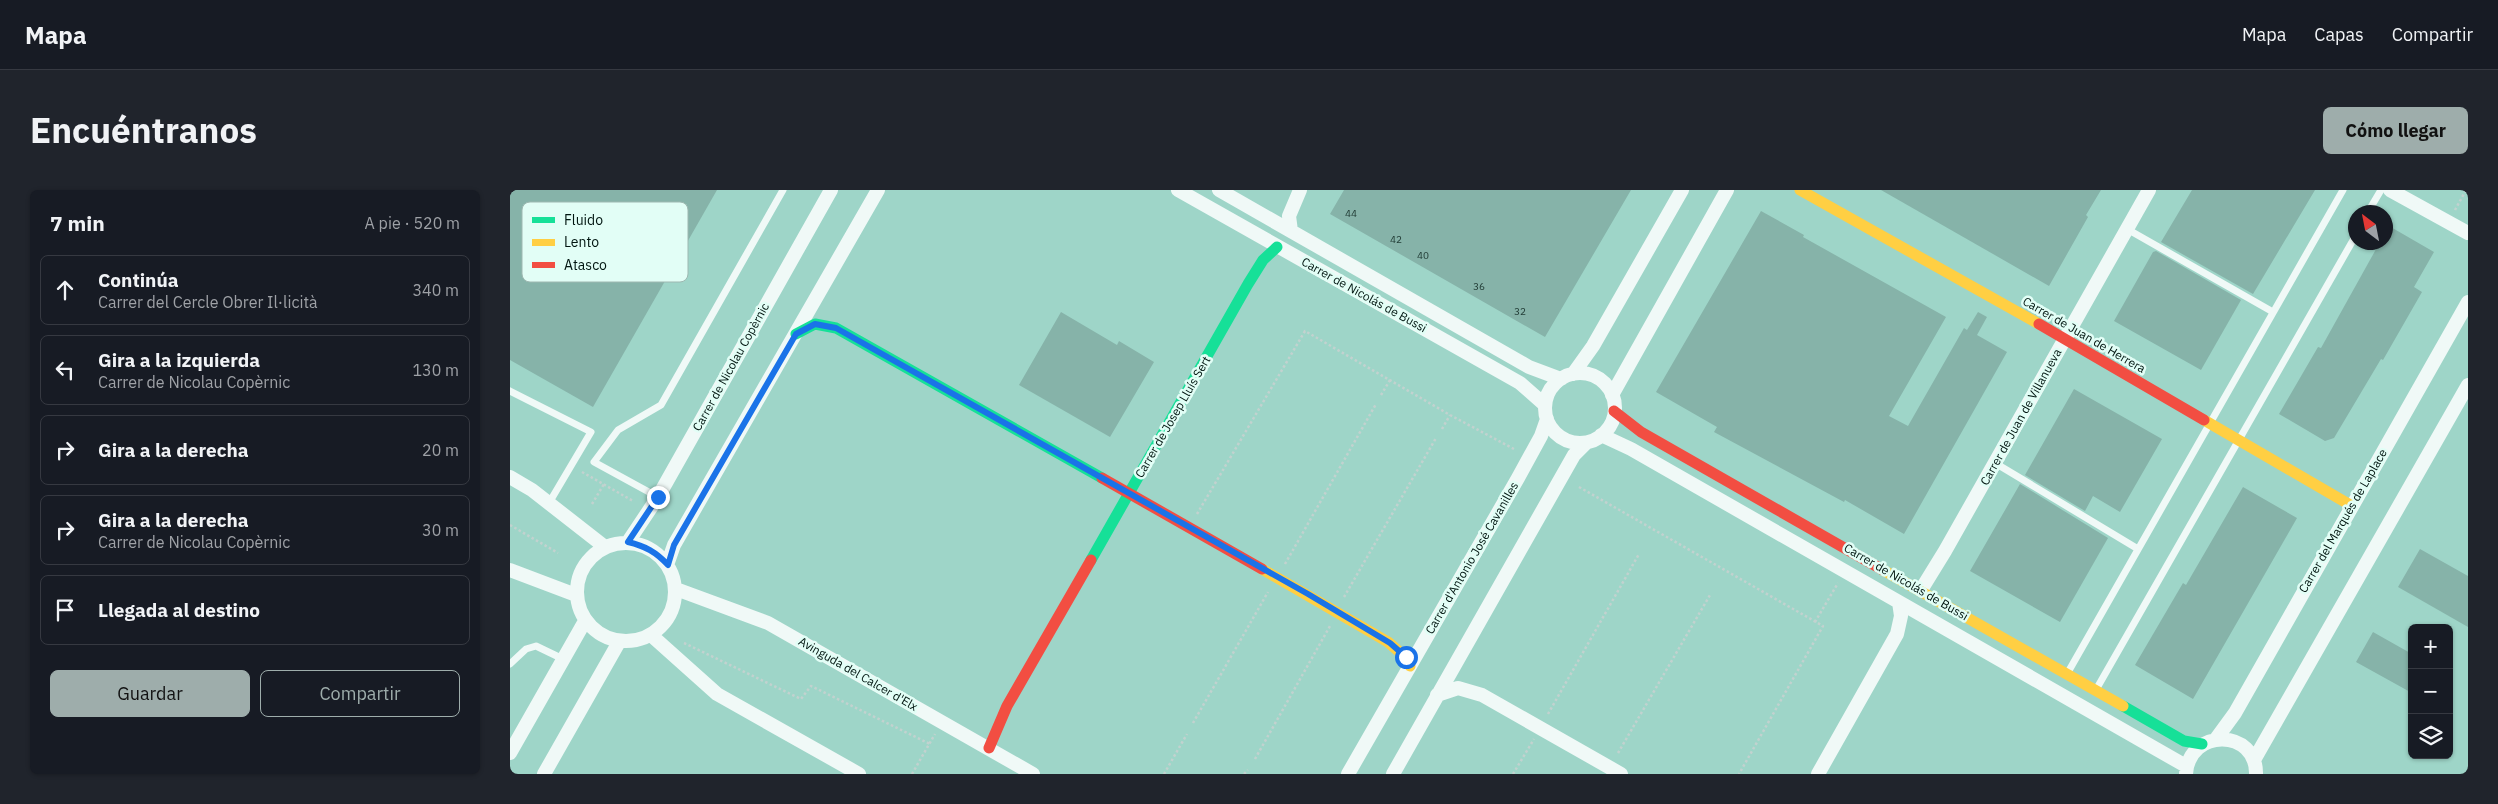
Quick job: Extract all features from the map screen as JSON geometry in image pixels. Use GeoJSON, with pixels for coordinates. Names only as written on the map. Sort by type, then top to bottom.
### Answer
{"type":"FeatureCollection","features":[{"type":"Feature","properties":{"kind":"street","name":"Carrer de Nicolau Copèrnic"},"geometry":{"type":"LineString","coordinates":[[628,542],[658,497],[832,190]]}},
{"type":"Feature","properties":{"kind":"street"},"geometry":{"type":"LineString","coordinates":[[668,565],[674,545],[878,190]]}},
{"type":"Feature","properties":{"kind":"street","name":"Carrer de Nicolás de Bussi"},"geometry":{"type":"LineString","coordinates":[[1178,190],[1520,383],[1546,412]]}},
{"type":"Feature","properties":{"kind":"street","name":"Carrer de Nicolás de Bussi"},"geometry":{"type":"LineString","coordinates":[[1219,190],[1530,367],[1567,376]]}},
{"type":"Feature","properties":{"kind":"street"},"geometry":{"type":"LineString","coordinates":[[1292,231],[1289,216],[1300,190]]}},
{"type":"Feature","properties":{"kind":"street"},"geometry":{"type":"LineString","coordinates":[[1586,443],[1572,443],[1560,438],[1549,427],[1546,412],[1550,388],[1567,376],[1593,346],[1682,190]]}},
{"type":"Feature","properties":{"kind":"street"},"geometry":{"type":"LineString","coordinates":[[1612,395],[1727,190]]}},
{"type":"Feature","properties":{"kind":"street","name":"Carrer de Juan de Herrera"},"geometry":{"type":"LineString","coordinates":[[1800,190],[2065,339],[2352,506]]}},
{"type":"Feature","properties":{"kind":"street","name":"Carrer de Juan de Villanueva"},"geometry":{"type":"LineString","coordinates":[[1921,590],[2149,190]]}},
{"type":"Feature","properties":{"kind":"street"},"geometry":{"type":"LineString","coordinates":[[2390,190],[2468,233]]}},
{"type":"Feature","properties":{"kind":"street","name":"Carrer de Josep Lluís Sert"},"geometry":{"type":"LineString","coordinates":[[989,748],[1010,701],[1248,284],[1264,260],[1277,247]]}},
{"type":"Feature","properties":{"kind":"street","name":"Carrer del Marqués de Laplace"},"geometry":{"type":"LineString","coordinates":[[2216,739],[2229,722],[2468,302]]}},
{"type":"Feature","properties":{"kind":"street"},"geometry":{"type":"LineString","coordinates":[[796,334],[815,324],[836,328],[1130,493],[1390,643],[1406,657],[1410,666]]}},
{"type":"Feature","properties":{"kind":"street"},"geometry":{"type":"LineString","coordinates":[[1393,774],[1574,455],[1586,443],[1601,435],[1610,427],[1614,411],[1612,395],[1598,378],[1588,374],[1567,376]]}},
{"type":"Feature","properties":{"kind":"street"},"geometry":{"type":"LineString","coordinates":[[2186,770],[2191,755],[2202,744],[2216,739],[2239,743],[2255,767],[2468,385]]}},
{"type":"Feature","properties":{"kind":"street","name":"Carrer de Nicolás de Bussi"},"geometry":{"type":"LineString","coordinates":[[1614,411],[1637,429],[2095,691],[2184,741],[2202,744]]}},
{"type":"Feature","properties":{"kind":"street","name":"Carrer d'Antonio José Cavanilles"},"geometry":{"type":"LineString","coordinates":[[1348,774],[1541,436],[1546,412]]}},
{"type":"Feature","properties":{"kind":"street","name":"Carrer de Nicolás de Bussi"},"geometry":{"type":"LineString","coordinates":[[1601,435],[1626,446],[1899,602],[2186,770]]}},
{"type":"Feature","properties":{"kind":"street"},"geometry":{"type":"LineString","coordinates":[[510,477],[549,503],[605,547]]}},
{"type":"Feature","properties":{"kind":"street"},"geometry":{"type":"LineString","coordinates":[[628,542],[650,550],[668,565],[676,589],[674,603],[668,618],[652,635],[628,642],[619,642],[600,635],[585,621],[577,605],[576,588],[583,566],[605,547],[628,542]]}},
{"type":"Feature","properties":{"kind":"street"},"geometry":{"type":"LineString","coordinates":[[510,570],[576,595]]}},
{"type":"Feature","properties":{"kind":"street","name":"Avinguda del Calcer d'Elx"},"geometry":{"type":"LineString","coordinates":[[676,589],[768,623],[1033,774]]}},
{"type":"Feature","properties":{"kind":"street"},"geometry":{"type":"LineString","coordinates":[[1818,774],[1897,634],[1901,616],[1899,602]]}},
{"type":"Feature","properties":{"kind":"street"},"geometry":{"type":"LineString","coordinates":[[510,753],[585,621]]}},
{"type":"Feature","properties":{"kind":"street"},"geometry":{"type":"LineString","coordinates":[[652,635],[717,694],[859,774]]}},
{"type":"Feature","properties":{"kind":"street"},"geometry":{"type":"LineString","coordinates":[[544,774],[619,642]]}},
{"type":"Feature","properties":{"kind":"street"},"geometry":{"type":"LineString","coordinates":[[1438,695],[1458,688],[1482,695],[1620,774]]}},
{"type":"Feature","properties":{"kind":"lane"},"geometry":{"type":"LineString","coordinates":[[658,497],[594,462],[618,430],[661,405],[783,190]]}},
{"type":"Feature","properties":{"kind":"lane"},"geometry":{"type":"LineString","coordinates":[[2067,674],[2343,190]]}},
{"type":"Feature","properties":{"kind":"lane"},"geometry":{"type":"LineString","coordinates":[[2372,205],[2381,190]]}},
{"type":"Feature","properties":{"kind":"lane"},"geometry":{"type":"LineString","coordinates":[[2127,229],[2273,312]]}},
{"type":"Feature","properties":{"kind":"lane"},"geometry":{"type":"LineString","coordinates":[[2095,691],[2348,249]]}},
{"type":"Feature","properties":{"kind":"lane"},"geometry":{"type":"LineString","coordinates":[[510,390],[591,432],[549,503]]}},
{"type":"Feature","properties":{"kind":"lane"},"geometry":{"type":"LineString","coordinates":[[1995,463],[2138,549]]}},
{"type":"Feature","properties":{"kind":"lane"},"geometry":{"type":"LineString","coordinates":[[510,664],[526,649],[536,646],[564,659]]}},
{"type":"Feature","properties":{"kind":"path"},"geometry":{"type":"LineString","coordinates":[[2452,216],[2466,190]]}},
{"type":"Feature","properties":{"kind":"path"},"geometry":{"type":"LineString","coordinates":[[1197,514],[1305,331],[1450,415],[1514,449]]}},
{"type":"Feature","properties":{"kind":"path"},"geometry":{"type":"LineString","coordinates":[[1381,395],[1390,380]]}},
{"type":"Feature","properties":{"kind":"path"},"geometry":{"type":"LineString","coordinates":[[1285,564],[1376,404]]}},
{"type":"Feature","properties":{"kind":"path"},"geometry":{"type":"LineString","coordinates":[[1442,428],[1450,415]]}},
{"type":"Feature","properties":{"kind":"path"},"geometry":{"type":"LineString","coordinates":[[1344,597],[1436,438]]}},
{"type":"Feature","properties":{"kind":"path"},"geometry":{"type":"LineString","coordinates":[[582,472],[633,501]]}},
{"type":"Feature","properties":{"kind":"path"},"geometry":{"type":"LineString","coordinates":[[592,504],[604,484]]}},
{"type":"Feature","properties":{"kind":"path"},"geometry":{"type":"LineString","coordinates":[[1579,487],[1823,626],[1739,774]]}},
{"type":"Feature","properties":{"kind":"path"},"geometry":{"type":"LineString","coordinates":[[510,525],[558,553]]}},
{"type":"Feature","properties":{"kind":"path"},"geometry":{"type":"LineString","coordinates":[[1548,714],[1639,554]]}},
{"type":"Feature","properties":{"kind":"path"},"geometry":{"type":"LineString","coordinates":[[1815,622],[1838,583]]}},
{"type":"Feature","properties":{"kind":"path"},"geometry":{"type":"LineString","coordinates":[[1193,723],[1270,589]]}},
{"type":"Feature","properties":{"kind":"path"},"geometry":{"type":"LineString","coordinates":[[1618,753],[1710,595]]}},
{"type":"Feature","properties":{"kind":"path"},"geometry":{"type":"LineString","coordinates":[[1255,759],[1331,624]]}},
{"type":"Feature","properties":{"kind":"path"},"geometry":{"type":"LineString","coordinates":[[684,643],[801,699],[811,686],[930,744]]}},
{"type":"Feature","properties":{"kind":"path"},"geometry":{"type":"LineString","coordinates":[[912,774],[936,734]]}},
{"type":"Feature","properties":{"kind":"path"},"geometry":{"type":"LineString","coordinates":[[1164,774],[1187,734]]}},
{"type":"Feature","properties":{"kind":"path"},"geometry":{"type":"LineString","coordinates":[[1513,774],[1534,739]]}},
{"type":"Feature","properties":{"kind":"path"},"geometry":{"type":"LineString","coordinates":[[1244,774],[1248,770]]}},
{"type":"Feature","properties":{"kind":"building"},"geometry":{"type":"Polygon","coordinates":[[[510,190],[717,190],[688,241],[688,202],[522,202],[522,282],[664,282],[593,407],[510,360],[510,190]]]}},
{"type":"Feature","properties":{"kind":"building"},"geometry":{"type":"Polygon","coordinates":[[[1344,190],[1631,190],[1545,337],[1330,214],[1344,190]]]}},
{"type":"Feature","properties":{"kind":"building"},"geometry":{"type":"Polygon","coordinates":[[[1881,190],[2101,190],[2049,286],[1881,190]]]}},
{"type":"Feature","properties":{"kind":"building"},"geometry":{"type":"Polygon","coordinates":[[[2192,190],[2315,190],[2253,294],[2161,242],[2192,190]]]}},
{"type":"Feature","properties":{"kind":"building"},"geometry":{"type":"Polygon","coordinates":[[[1761,211],[1804,235],[1803,237],[1946,317],[1889,416],[1908,426],[1964,328],[1967,330],[1978,312],[1987,317],[1977,335],[2007,352],[1904,534],[1845,500],[1844,502],[1714,432],[1717,427],[1656,392],[1761,211]]]}},
{"type":"Feature","properties":{"kind":"building"},"geometry":{"type":"Polygon","coordinates":[[[2393,228],[2434,252],[2414,287],[2422,292],[2383,360],[2381,359],[2334,438],[2325,441],[2279,414],[2318,347],[2321,348],[2376,250],[2393,250],[2393,228]]]}},
{"type":"Feature","properties":{"kind":"building"},"geometry":{"type":"Polygon","coordinates":[[[2156,251],[2241,300],[2201,370],[2114,321],[2153,252],[2156,251]]]}},
{"type":"Feature","properties":{"kind":"building"},"geometry":{"type":"Polygon","coordinates":[[[1061,312],[1117,345],[1119,341],[1154,362],[1110,437],[1019,385],[1061,312]]]}},
{"type":"Feature","properties":{"kind":"building"},"geometry":{"type":"Polygon","coordinates":[[[2074,389],[2162,439],[2120,512],[2093,496],[2085,511],[2025,475],[2074,389]]]}},
{"type":"Feature","properties":{"kind":"building"},"geometry":{"type":"Polygon","coordinates":[[[2020,484],[2108,538],[2060,622],[1970,571],[2020,484]]]}},
{"type":"Feature","properties":{"kind":"building"},"geometry":{"type":"Polygon","coordinates":[[[2243,487],[2297,518],[2193,699],[2135,665],[2183,583],[2186,585],[2243,487]]]}},
{"type":"Feature","properties":{"kind":"building"},"geometry":{"type":"Polygon","coordinates":[[[2420,549],[2468,576],[2468,627],[2398,587],[2420,549]]]}},
{"type":"Feature","properties":{"kind":"building"},"geometry":{"type":"Polygon","coordinates":[[[2373,632],[2408,652],[2408,691],[2356,662],[2373,632]]]}},
{"type":"Feature","properties":{"kind":"traffic: fast"},"geometry":{"type":"LineString","coordinates":[[1091,560],[1248,284],[1263,260],[1277,247]]}},
{"type":"Feature","properties":{"kind":"traffic: fast"},"geometry":{"type":"LineString","coordinates":[[796,334],[815,324],[836,328],[1102,478]]}},
{"type":"Feature","properties":{"kind":"traffic: fast"},"geometry":{"type":"LineString","coordinates":[[2123,706],[2184,741],[2202,744]]}},
{"type":"Feature","properties":{"kind":"traffic: slow"},"geometry":{"type":"LineString","coordinates":[[1800,190],[2039,324]]}},
{"type":"Feature","properties":{"kind":"traffic: slow"},"geometry":{"type":"LineString","coordinates":[[2204,420],[2352,506]]}},
{"type":"Feature","properties":{"kind":"traffic: slow"},"geometry":{"type":"LineString","coordinates":[[1262,569],[1388,642],[1403,655],[1410,666]]}},
{"type":"Feature","properties":{"kind":"traffic: slow"},"geometry":{"type":"LineString","coordinates":[[1883,570],[2123,706]]}},
{"type":"Feature","properties":{"kind":"traffic: jam"},"geometry":{"type":"LineString","coordinates":[[2039,324],[2204,420]]}},
{"type":"Feature","properties":{"kind":"traffic: jam"},"geometry":{"type":"LineString","coordinates":[[1614,411],[1641,432],[1883,570]]}},
{"type":"Feature","properties":{"kind":"traffic: jam"},"geometry":{"type":"LineString","coordinates":[[1102,478],[1262,569]]}},
{"type":"Feature","properties":{"kind":"traffic: jam"},"geometry":{"type":"LineString","coordinates":[[989,748],[1007,706],[1091,560]]}},
{"type":"Feature","properties":{"kind":"route"},"geometry":{"type":"LineString","coordinates":[[658,497],[628,542],[643,546],[658,554],[668,565],[674,545],[796,334],[815,324],[836,328],[1308,594],[1390,643],[1406,657]]}}]}
